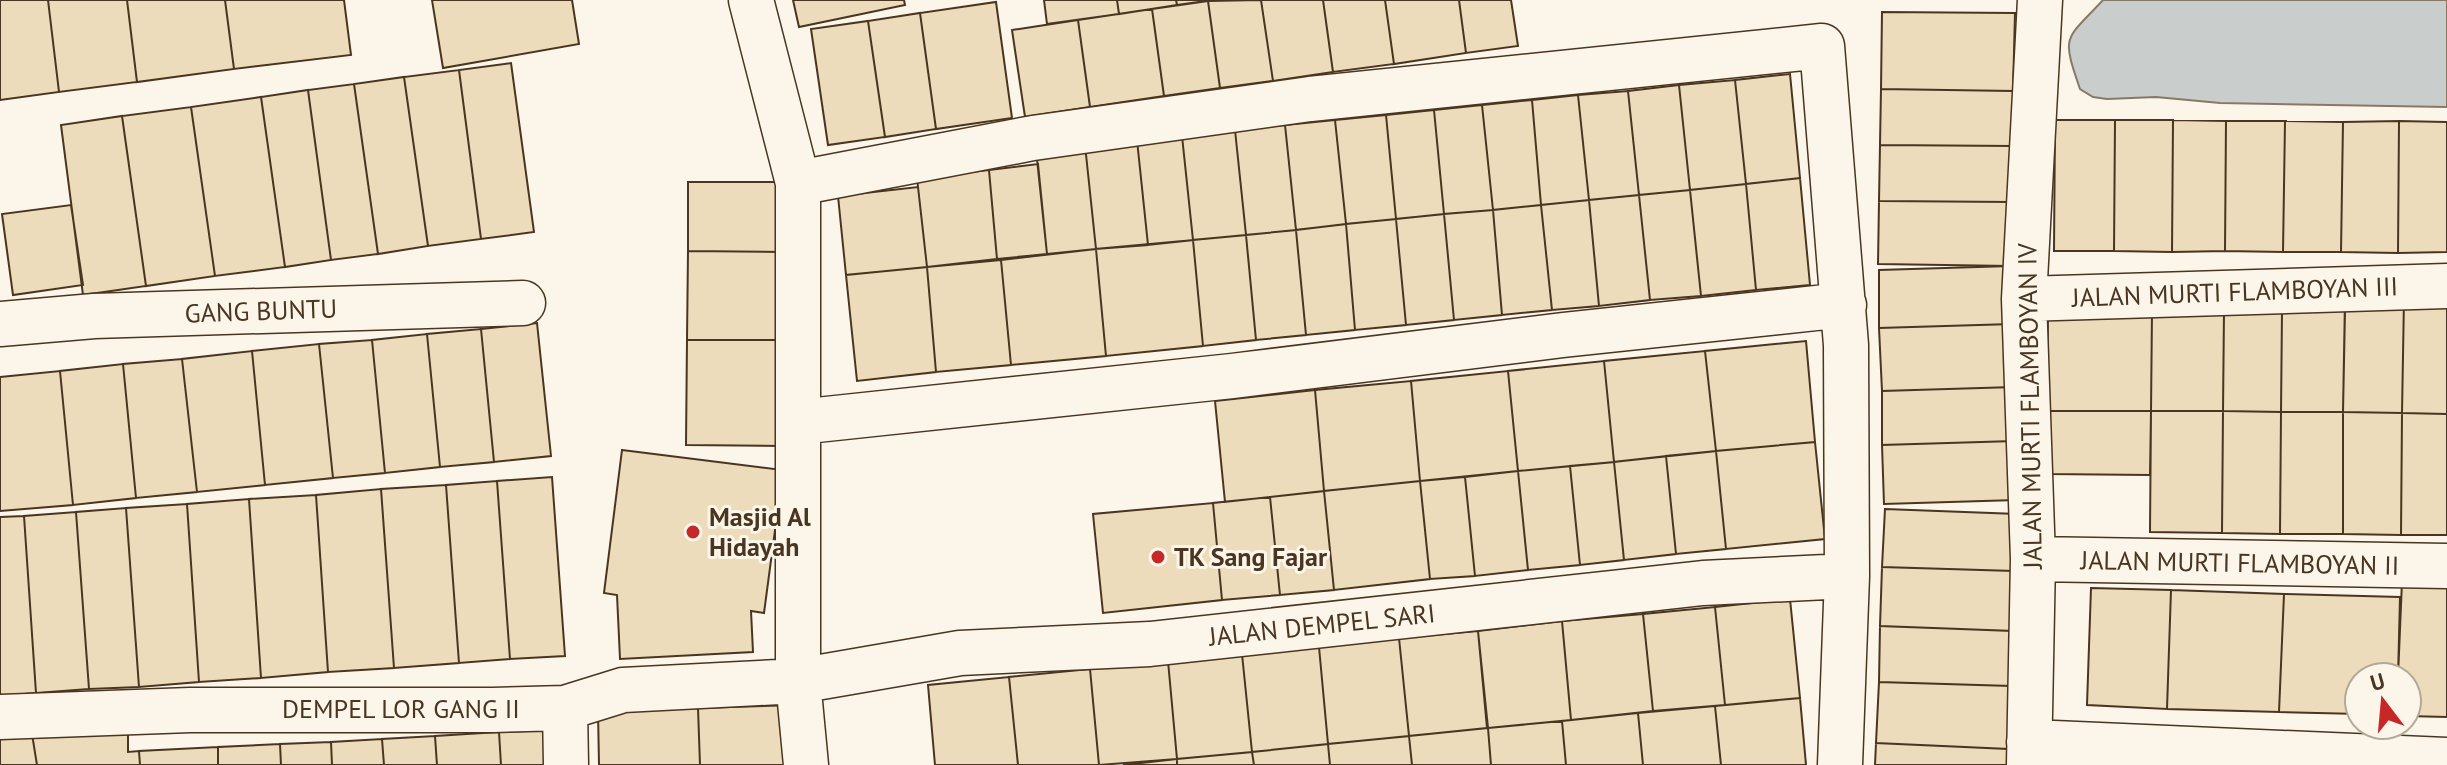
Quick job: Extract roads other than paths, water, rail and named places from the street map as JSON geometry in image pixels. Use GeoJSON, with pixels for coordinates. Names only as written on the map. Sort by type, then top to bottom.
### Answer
{"type":"FeatureCollection","features":[{"type":"Feature","properties":{"kind":"street"},"geometry":{"type":"LineString","coordinates":[[751,0],[798,183],[798,681],[806,765]]}},
{"type":"Feature","properties":{"kind":"street","name":"JALAN MURTI FLAMBOYAN IV"},"geometry":{"type":"LineString","coordinates":[[2029,754],[2033,559],[2024,299],[2040,0]]}},
{"type":"Feature","properties":{"kind":"street"},"geometry":{"type":"LineString","coordinates":[[798,183],[1033,138],[1294,101],[1822,46],[1844,305],[1847,576],[1840,765]]}},
{"type":"Feature","properties":{"kind":"street","name":"JALAN MURTI FLAMBOYAN III"},"geometry":{"type":"LineString","coordinates":[[2024,299],[2447,286]]}},
{"type":"Feature","properties":{"kind":"street","name":"GANG BUNTU"},"geometry":{"type":"LineString","coordinates":[[0,324],[94,316],[523,303]]}},
{"type":"Feature","properties":{"kind":"street"},"geometry":{"type":"LineString","coordinates":[[798,422],[1217,378],[1563,335],[1844,305]]}},
{"type":"Feature","properties":{"kind":"street","name":"JALAN MURTI FLAMBOYAN II"},"geometry":{"type":"LineString","coordinates":[[2033,559],[2447,566]]}},
{"type":"Feature","properties":{"kind":"street","name":"JALAN DEMPEL SARI"},"geometry":{"type":"LineString","coordinates":[[798,681],[960,653],[1150,644],[1703,583],[1847,576]]}},
{"type":"Feature","properties":{"kind":"street","name":"DEMPEL LOR GANG II"},"geometry":{"type":"LineString","coordinates":[[0,717],[190,710],[565,708],[623,690],[798,681]]}},
{"type":"Feature","properties":{"kind":"street"},"geometry":{"type":"LineString","coordinates":[[565,708],[566,765]]}},
{"type":"Feature","properties":{"kind":"street"},"geometry":{"type":"LineString","coordinates":[[2029,754],[2447,760]]}},
{"type":"Feature","properties":{"kind":"place","name":"Masjid Al Hidayah"},"geometry":{"type":"Point","coordinates":[693,532]}},
{"type":"Feature","properties":{"kind":"place","name":"TK Sang Fajar"},"geometry":{"type":"Point","coordinates":[1158,557]}}]}
